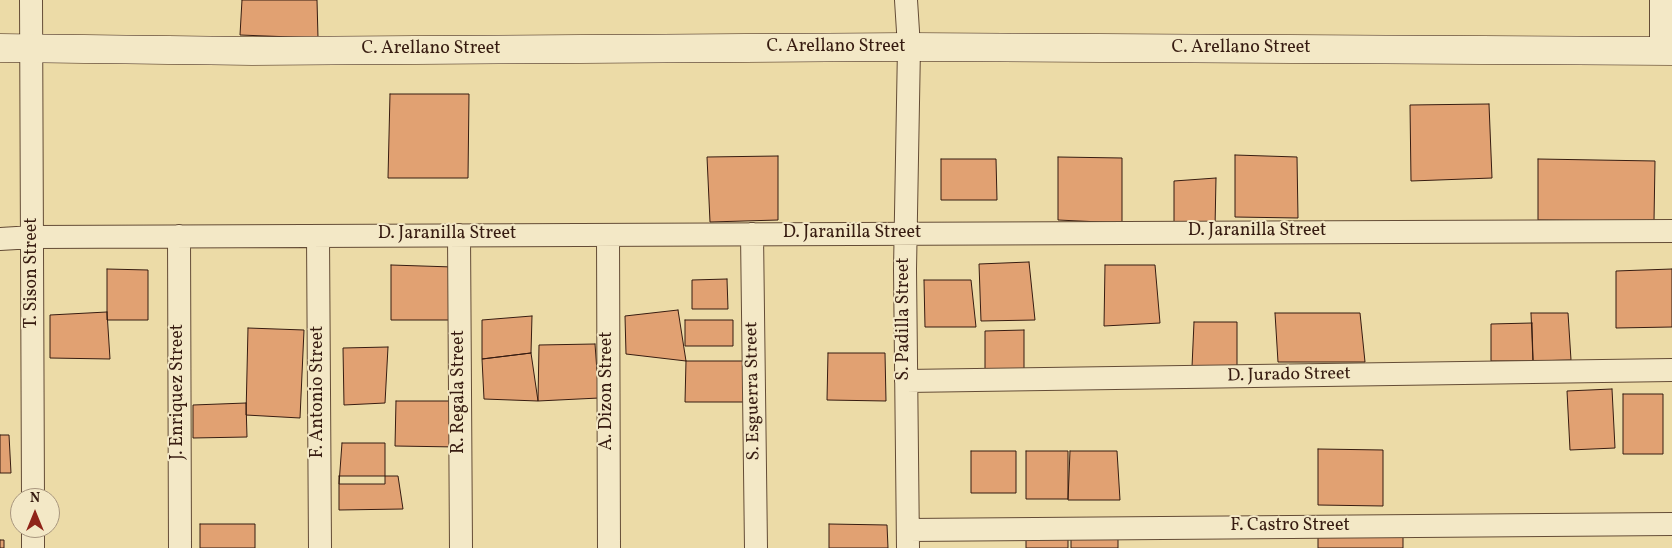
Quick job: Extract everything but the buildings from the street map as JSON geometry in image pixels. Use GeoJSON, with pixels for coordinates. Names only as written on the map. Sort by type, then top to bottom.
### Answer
{"type":"FeatureCollection","features":[{"type":"Feature","properties":{"kind":"street","name":"T. Sison Street"},"geometry":{"type":"LineString","coordinates":[[31,0],[33,488]]}},
{"type":"Feature","properties":{"kind":"street","name":"S. Padilla Street"},"geometry":{"type":"LineString","coordinates":[[906,0],[909,47],[905,234],[908,539]]}},
{"type":"Feature","properties":{"kind":"street"},"geometry":{"type":"LineString","coordinates":[[1661,0],[1667,51]]}},
{"type":"Feature","properties":{"kind":"street","name":"C. Arellano Street"},"geometry":{"type":"LineString","coordinates":[[0,48],[262,51],[909,47],[1667,51]]}},
{"type":"Feature","properties":{"kind":"street","name":"D. Jaranilla Street"},"geometry":{"type":"LineString","coordinates":[[0,239],[179,236],[1672,231]]}},
{"type":"Feature","properties":{"kind":"street","name":"S. Esguerra Street"},"geometry":{"type":"LineString","coordinates":[[752,234],[756,548]]}},
{"type":"Feature","properties":{"kind":"street","name":"R. Regala Street"},"geometry":{"type":"LineString","coordinates":[[459,235],[461,548]]}},
{"type":"Feature","properties":{"kind":"street","name":"A. Dizon Street"},"geometry":{"type":"LineString","coordinates":[[608,235],[609,548]]}},
{"type":"Feature","properties":{"kind":"street","name":"J. Enriquez Street"},"geometry":{"type":"LineString","coordinates":[[179,236],[180,548]]}},
{"type":"Feature","properties":{"kind":"street","name":"F. Antonio Street"},"geometry":{"type":"LineString","coordinates":[[318,236],[320,548]]}},
{"type":"Feature","properties":{"kind":"street","name":"D. Jurado Street"},"geometry":{"type":"LineString","coordinates":[[906,381],[1672,370]]}},
{"type":"Feature","properties":{"kind":"street","name":"F. Castro Street"},"geometry":{"type":"LineString","coordinates":[[908,539],[1672,524]]}}]}
